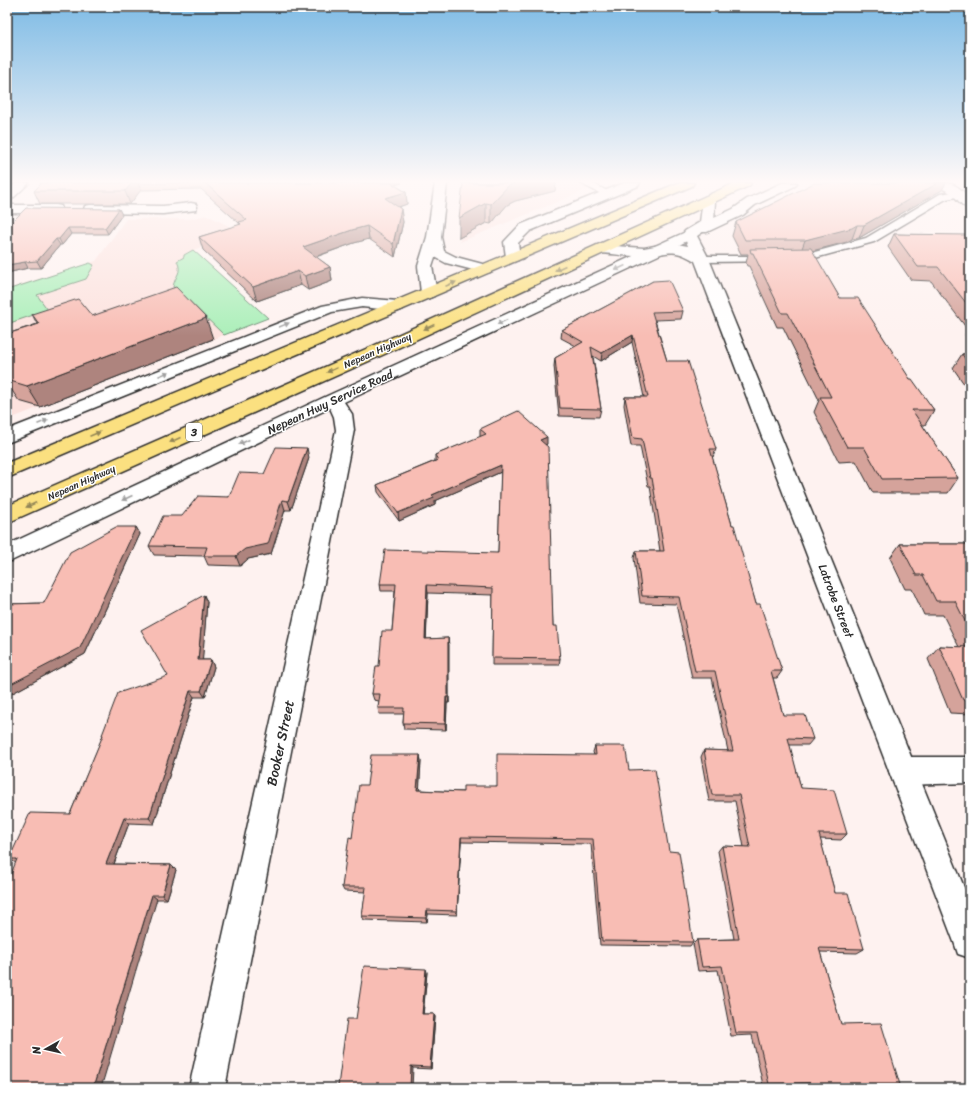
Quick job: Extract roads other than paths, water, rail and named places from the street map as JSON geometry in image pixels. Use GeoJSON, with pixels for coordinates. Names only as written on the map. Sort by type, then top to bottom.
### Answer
{"type":"FeatureCollection","features":[{"type":"Feature","properties":{"kind":"highway"},"geometry":{"type":"LineString","coordinates":[[7,471],[567,234]]}},
{"type":"Feature","properties":{"kind":"highway","name":"Nepean Highway"},"geometry":{"type":"LineString","coordinates":[[7,515],[381,349],[634,234]]}},
{"type":"Feature","properties":{"kind":"highway"},"geometry":{"type":"LineString","coordinates":[[351,326],[381,349]]}},
{"type":"Feature","properties":{"kind":"street"},"geometry":{"type":"LineString","coordinates":[[513,257],[512,242],[519,234]]}},
{"type":"Feature","properties":{"kind":"street","name":"Nepean Hwy Service Road"},"geometry":{"type":"LineString","coordinates":[[7,555],[333,400],[690,234]]}},
{"type":"Feature","properties":{"kind":"street","name":"Latrobe Street"},"geometry":{"type":"LineString","coordinates":[[694,234],[690,239],[702,259],[970,942]]}},
{"type":"Feature","properties":{"kind":"street"},"geometry":{"type":"LineString","coordinates":[[434,237],[438,253],[451,260],[485,269]]}},
{"type":"Feature","properties":{"kind":"street"},"geometry":{"type":"LineString","coordinates":[[429,293],[425,266],[434,237]]}},
{"type":"Feature","properties":{"kind":"street"},"geometry":{"type":"LineString","coordinates":[[658,250],[669,248],[681,249],[692,252],[702,259]]}},
{"type":"Feature","properties":{"kind":"street","name":"Nepean Hwy Service Road"},"geometry":{"type":"LineString","coordinates":[[601,249],[639,252],[658,250]]}},
{"type":"Feature","properties":{"kind":"street"},"geometry":{"type":"LineString","coordinates":[[7,437],[316,313],[345,304],[366,301],[398,306]]}},
{"type":"Feature","properties":{"kind":"street","name":"Booker Street"},"geometry":{"type":"LineString","coordinates":[[207,1088],[345,430],[345,418],[341,408],[333,400]]}},
{"type":"Feature","properties":{"kind":"street"},"geometry":{"type":"LineString","coordinates":[[903,770],[970,770]]}},
{"type":"Feature","properties":{"kind":"lane"},"geometry":{"type":"LineString","coordinates":[[702,259],[800,259],[870,240],[880,234]]}}]}
